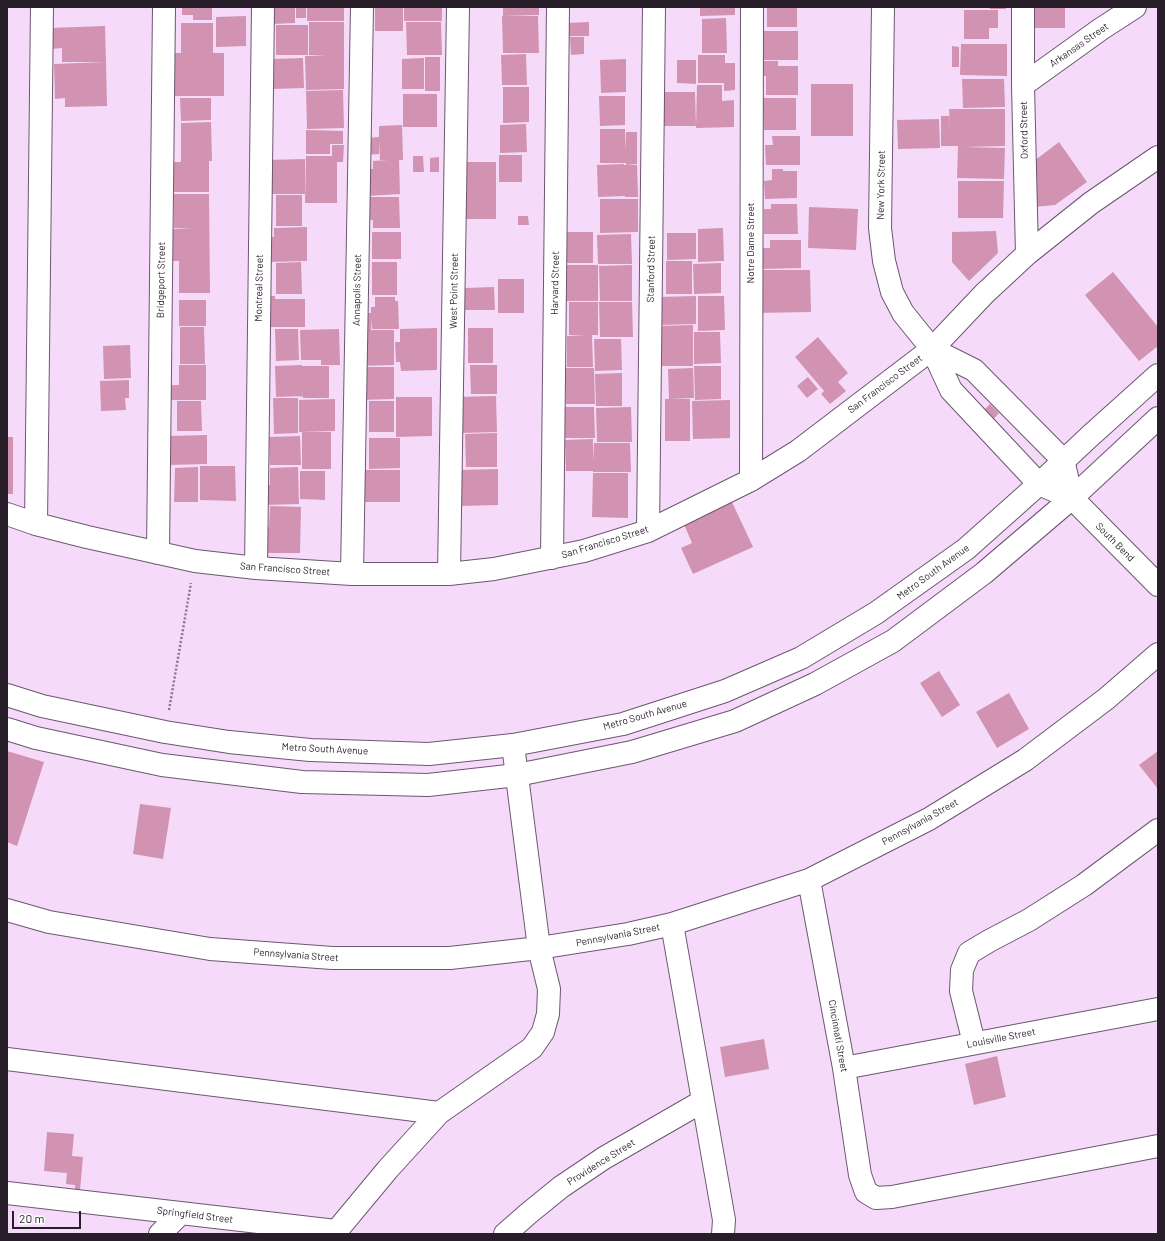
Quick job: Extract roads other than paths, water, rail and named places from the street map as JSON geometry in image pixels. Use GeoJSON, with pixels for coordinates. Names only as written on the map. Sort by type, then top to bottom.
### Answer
{"type":"FeatureCollection","features":[{"type":"Feature","properties":{"kind":"street"},"geometry":{"type":"LineString","coordinates":[[36,524],[42,7]]}},
{"type":"Feature","properties":{"kind":"street","name":"Bridgeport Street"},"geometry":{"type":"LineString","coordinates":[[158,552],[164,7]]}},
{"type":"Feature","properties":{"kind":"street","name":"Montreal Street"},"geometry":{"type":"LineString","coordinates":[[256,568],[263,7]]}},
{"type":"Feature","properties":{"kind":"street","name":"Annapolis Street"},"geometry":{"type":"LineString","coordinates":[[352,574],[362,7]]}},
{"type":"Feature","properties":{"kind":"street","name":"West Point Street"},"geometry":{"type":"LineString","coordinates":[[449,574],[458,7]]}},
{"type":"Feature","properties":{"kind":"street","name":"Harvard Street"},"geometry":{"type":"LineString","coordinates":[[552,558],[558,7]]}},
{"type":"Feature","properties":{"kind":"street","name":"Stanford Street"},"geometry":{"type":"LineString","coordinates":[[648,531],[654,7]]}},
{"type":"Feature","properties":{"kind":"street","name":"Notre Dame Street"},"geometry":{"type":"LineString","coordinates":[[751,480],[752,7]]}},
{"type":"Feature","properties":{"kind":"street","name":"New York Street"},"geometry":{"type":"LineString","coordinates":[[883,7],[880,228],[884,261],[892,292],[903,314],[932,349]]}},
{"type":"Feature","properties":{"kind":"street","name":"Oxford Street"},"geometry":{"type":"LineString","coordinates":[[1023,7],[1023,85],[1027,254]]}},
{"type":"Feature","properties":{"kind":"street","name":"Arkansas Street"},"geometry":{"type":"LineString","coordinates":[[1023,85],[1101,29],[1135,7]]}},
{"type":"Feature","properties":{"kind":"street","name":"San Francisco Street"},"geometry":{"type":"LineString","coordinates":[[7,514],[36,524],[87,537],[196,561],[256,568],[352,574],[449,574],[494,569],[584,551],[648,531],[751,480],[798,451],[932,349],[984,294],[1027,254],[1091,203],[1158,157]]}},
{"type":"Feature","properties":{"kind":"street"},"geometry":{"type":"LineString","coordinates":[[932,349],[974,370],[1063,460],[1072,498]]}},
{"type":"Feature","properties":{"kind":"street"},"geometry":{"type":"LineString","coordinates":[[932,349],[951,390],[1039,484],[1072,498]]}},
{"type":"Feature","properties":{"kind":"street","name":"Metro South Avenue"},"geometry":{"type":"LineString","coordinates":[[7,695],[42,706],[165,732],[229,742],[318,750],[429,754],[513,745],[623,724],[725,691],[802,658],[876,613],[966,549],[1158,375]]}},
{"type":"Feature","properties":{"kind":"street"},"geometry":{"type":"LineString","coordinates":[[7,729],[36,738],[162,765],[302,782],[428,785],[517,775],[632,752],[734,721],[815,684],[893,641],[984,573],[1072,498],[1158,418]]}},
{"type":"Feature","properties":{"kind":"street","name":"South Bend"},"geometry":{"type":"LineString","coordinates":[[1072,498],[1158,586]]}},
{"type":"Feature","properties":{"kind":"street","name":"Pennsylvania Street"},"geometry":{"type":"LineString","coordinates":[[7,910],[49,922],[210,949],[332,958],[450,958],[539,948],[628,934],[672,924],[809,880],[929,820],[1025,760],[1106,699],[1158,654]]}},
{"type":"Feature","properties":{"kind":"street"},"geometry":{"type":"LineString","coordinates":[[335,1233],[388,1169],[439,1113],[532,1048],[543,1032],[548,1014],[549,989],[539,948],[513,745]]}},
{"type":"Feature","properties":{"kind":"street"},"geometry":{"type":"LineString","coordinates":[[974,1043],[961,991],[962,970],[969,953],[1060,901],[1158,830]]}},
{"type":"Feature","properties":{"kind":"street","name":"Cincinnati Street"},"geometry":{"type":"LineString","coordinates":[[809,880],[844,1068],[860,1175],[866,1192],[876,1198],[892,1197],[1158,1146]]}},
{"type":"Feature","properties":{"kind":"street"},"geometry":{"type":"LineString","coordinates":[[672,924],[724,1220],[723,1234]]}},
{"type":"Feature","properties":{"kind":"street","name":"Louisville Street"},"geometry":{"type":"LineString","coordinates":[[844,1068],[1158,1009]]}},
{"type":"Feature","properties":{"kind":"street"},"geometry":{"type":"LineString","coordinates":[[7,1059],[439,1113]]}},
{"type":"Feature","properties":{"kind":"street","name":"Providence Street"},"geometry":{"type":"LineString","coordinates":[[505,1234],[561,1187],[604,1158],[704,1101]]}},
{"type":"Feature","properties":{"kind":"street","name":"Springfield Street"},"geometry":{"type":"LineString","coordinates":[[7,1193],[181,1213],[335,1233]]}},
{"type":"Feature","properties":{"kind":"street"},"geometry":{"type":"LineString","coordinates":[[160,1234],[181,1213]]}}]}
